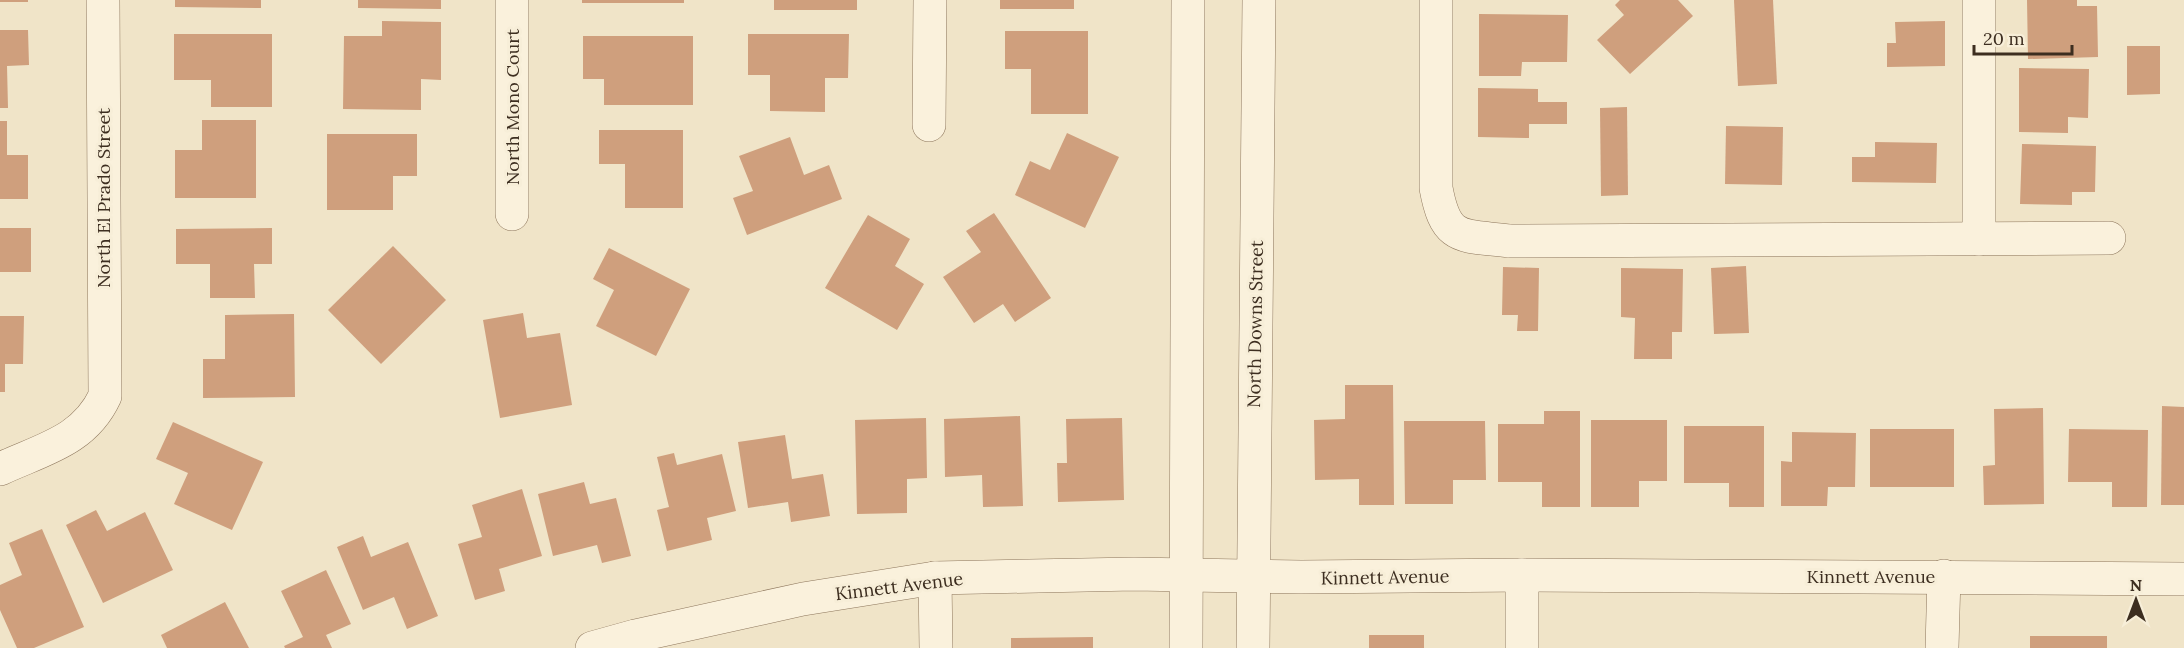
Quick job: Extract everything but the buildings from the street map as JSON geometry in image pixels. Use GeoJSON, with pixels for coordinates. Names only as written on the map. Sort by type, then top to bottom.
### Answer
{"type":"FeatureCollection","features":[{"type":"Feature","properties":{"kind":"street","name":"North El Prado Street"},"geometry":{"type":"LineString","coordinates":[[0,469],[75,435],[96,415],[105,396],[103,0]]}},
{"type":"Feature","properties":{"kind":"street","name":"North Mono Court"},"geometry":{"type":"LineString","coordinates":[[512,0],[512,214]]}},
{"type":"Feature","properties":{"kind":"street"},"geometry":{"type":"LineString","coordinates":[[929,125],[930,0]]}},
{"type":"Feature","properties":{"kind":"street"},"geometry":{"type":"LineString","coordinates":[[1186,648],[1188,0]]}},
{"type":"Feature","properties":{"kind":"street","name":"North Downs Street"},"geometry":{"type":"LineString","coordinates":[[1253,648],[1259,0]]}},
{"type":"Feature","properties":{"kind":"street"},"geometry":{"type":"LineString","coordinates":[[1436,0],[1436,188],[1440,212],[1447,225],[1459,235],[1509,241],[2109,238]]}},
{"type":"Feature","properties":{"kind":"street"},"geometry":{"type":"LineString","coordinates":[[1978,0],[1978,239]]}},
{"type":"Feature","properties":{"kind":"street"},"geometry":{"type":"LineString","coordinates":[[1522,575],[1522,648]]}},
{"type":"Feature","properties":{"kind":"street","name":"Kinnett Avenue"},"geometry":{"type":"LineString","coordinates":[[592,648],[635,636],[803,599],[935,578],[1522,575],[2184,579]]}},
{"type":"Feature","properties":{"kind":"street"},"geometry":{"type":"LineString","coordinates":[[1942,648],[1944,576]]}},
{"type":"Feature","properties":{"kind":"street"},"geometry":{"type":"LineString","coordinates":[[935,578],[936,648]]}}]}
